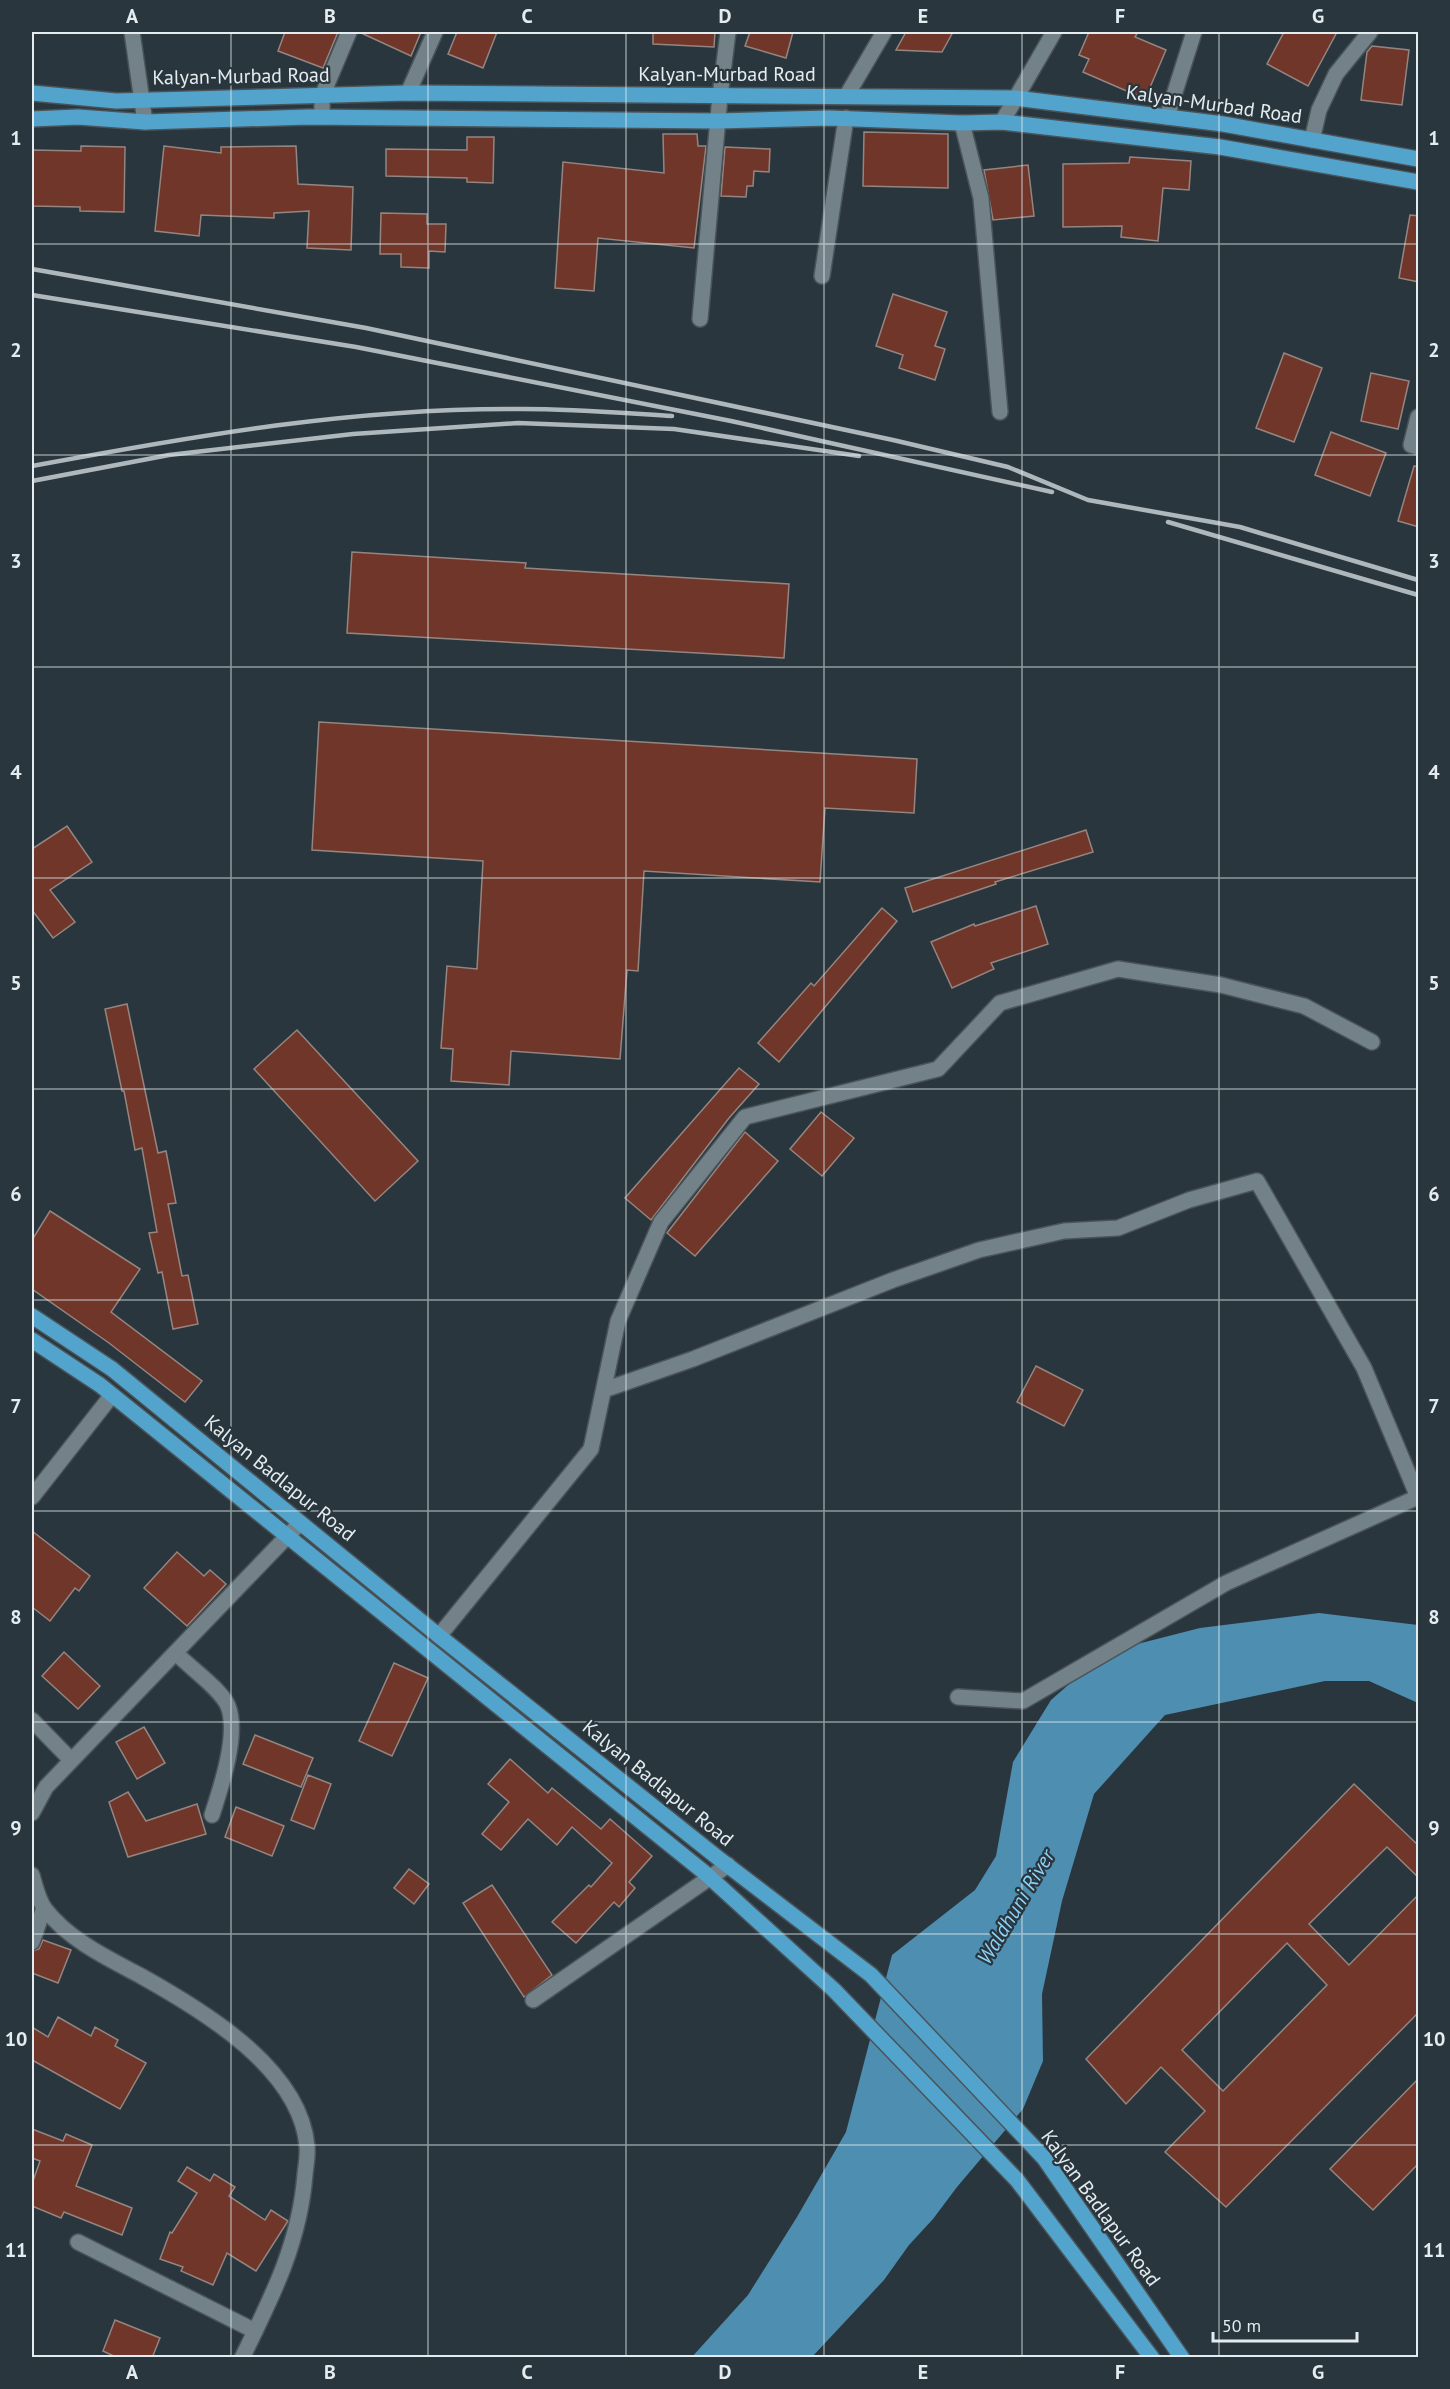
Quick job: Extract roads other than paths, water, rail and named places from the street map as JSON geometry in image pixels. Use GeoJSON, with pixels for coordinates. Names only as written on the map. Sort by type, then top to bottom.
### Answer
{"type":"FeatureCollection","features":[{"type":"Feature","properties":{"kind":"main road","name":"Kalyan-Murbad Road"},"geometry":{"type":"LineString","coordinates":[[32,93],[116,101],[408,93],[1015,98],[1167,117],[1419,159]]}},
{"type":"Feature","properties":{"kind":"main road"},"geometry":{"type":"LineString","coordinates":[[32,119],[78,117],[144,122],[322,117],[718,120],[846,118],[962,123],[1002,122],[1220,147],[1419,182]]}},
{"type":"Feature","properties":{"kind":"main road","name":"Kalyan Badlapur Road"},"geometry":{"type":"LineString","coordinates":[[32,1317],[112,1369],[439,1635],[728,1865],[871,1975],[1044,2158],[1182,2358]]}},
{"type":"Feature","properties":{"kind":"main road","name":"Kalyan Badlapur Road"},"geometry":{"type":"LineString","coordinates":[[32,1340],[112,1395],[710,1878],[834,1990],[1017,2180],[1152,2358]]}},
{"type":"Feature","properties":{"kind":"street"},"geometry":{"type":"LineString","coordinates":[[132,32],[144,122]]}},
{"type":"Feature","properties":{"kind":"street"},"geometry":{"type":"LineString","coordinates":[[322,117],[322,96],[349,32]]}},
{"type":"Feature","properties":{"kind":"street"},"geometry":{"type":"LineString","coordinates":[[408,93],[435,32]]}},
{"type":"Feature","properties":{"kind":"street"},"geometry":{"type":"LineString","coordinates":[[700,319],[728,32]]}},
{"type":"Feature","properties":{"kind":"street"},"geometry":{"type":"LineString","coordinates":[[847,95],[884,32]]}},
{"type":"Feature","properties":{"kind":"street"},"geometry":{"type":"LineString","coordinates":[[1002,122],[1054,32]]}},
{"type":"Feature","properties":{"kind":"street"},"geometry":{"type":"LineString","coordinates":[[1167,117],[1194,32]]}},
{"type":"Feature","properties":{"kind":"street"},"geometry":{"type":"LineString","coordinates":[[1312,140],[1319,110],[1336,74],[1370,32]]}},
{"type":"Feature","properties":{"kind":"street"},"geometry":{"type":"LineString","coordinates":[[822,276],[846,118]]}},
{"type":"Feature","properties":{"kind":"street"},"geometry":{"type":"LineString","coordinates":[[962,123],[981,198],[1000,412]]}},
{"type":"Feature","properties":{"kind":"street"},"geometry":{"type":"LineString","coordinates":[[1419,417],[1411,445],[1419,447]]}},
{"type":"Feature","properties":{"kind":"street"},"geometry":{"type":"LineString","coordinates":[[439,1635],[591,1449],[618,1321],[661,1222],[745,1117],[938,1069],[1000,1003],[1118,969],[1221,986],[1304,1006],[1372,1042]]}},
{"type":"Feature","properties":{"kind":"street"},"geometry":{"type":"LineString","coordinates":[[604,1390],[693,1359],[893,1280],[979,1250],[1064,1231],[1118,1228],[1189,1200],[1257,1181],[1364,1368],[1419,1497],[1226,1583],[1023,1701],[958,1697]]}},
{"type":"Feature","properties":{"kind":"street"},"geometry":{"type":"LineString","coordinates":[[32,1497],[112,1395]]}},
{"type":"Feature","properties":{"kind":"street"},"geometry":{"type":"LineString","coordinates":[[32,1813],[46,1787],[300,1523]]}},
{"type":"Feature","properties":{"kind":"street"},"geometry":{"type":"LineString","coordinates":[[176,1653],[228,1705],[232,1722],[221,1787],[212,1815]]}},
{"type":"Feature","properties":{"kind":"street"},"geometry":{"type":"LineString","coordinates":[[32,1720],[72,1760]]}},
{"type":"Feature","properties":{"kind":"street"},"geometry":{"type":"LineString","coordinates":[[533,2000],[728,1865]]}},
{"type":"Feature","properties":{"kind":"street"},"geometry":{"type":"LineString","coordinates":[[32,1875],[44,1908],[84,1945],[187,2001],[237,2035],[278,2082],[296,2108],[307,2146],[302,2210],[280,2281],[242,2358]]}},
{"type":"Feature","properties":{"kind":"street"},"geometry":{"type":"LineString","coordinates":[[32,1942],[44,1908]]}},
{"type":"Feature","properties":{"kind":"street"},"geometry":{"type":"LineString","coordinates":[[78,2242],[255,2331]]}},
{"type":"Feature","properties":{"kind":"water","name":"Waldhuni River"},"geometry":{"type":"Polygon","coordinates":[[[1319,1613],[1418,1625],[1418,1703],[1369,1681],[1325,1681],[1165,1715],[1094,1794],[1062,1901],[1042,1994],[1043,2061],[1023,2109],[909,2245],[884,2280],[812,2357],[691,2358],[748,2295],[797,2217],[846,2132],[892,1955],[975,1890],[996,1856],[1013,1762],[1051,1700],[1106,1652],[1200,1628],[1319,1613]]]}},
{"type":"Feature","properties":{"kind":"railway"},"geometry":{"type":"LineString","coordinates":[[32,269],[366,328],[893,440],[1008,467],[1088,500],[1240,527],[1418,580]]}},
{"type":"Feature","properties":{"kind":"railway"},"geometry":{"type":"LineString","coordinates":[[32,295],[356,347],[731,421],[1052,492]]}},
{"type":"Feature","properties":{"kind":"railway"},"geometry":{"type":"LineString","coordinates":[[32,466],[214,434],[337,418],[399,413],[541,409],[672,416]]}},
{"type":"Feature","properties":{"kind":"railway"},"geometry":{"type":"LineString","coordinates":[[32,481],[169,455],[353,434],[518,423],[674,429],[859,456]]}},
{"type":"Feature","properties":{"kind":"railway"},"geometry":{"type":"LineString","coordinates":[[1168,522],[1418,595]]}}]}
